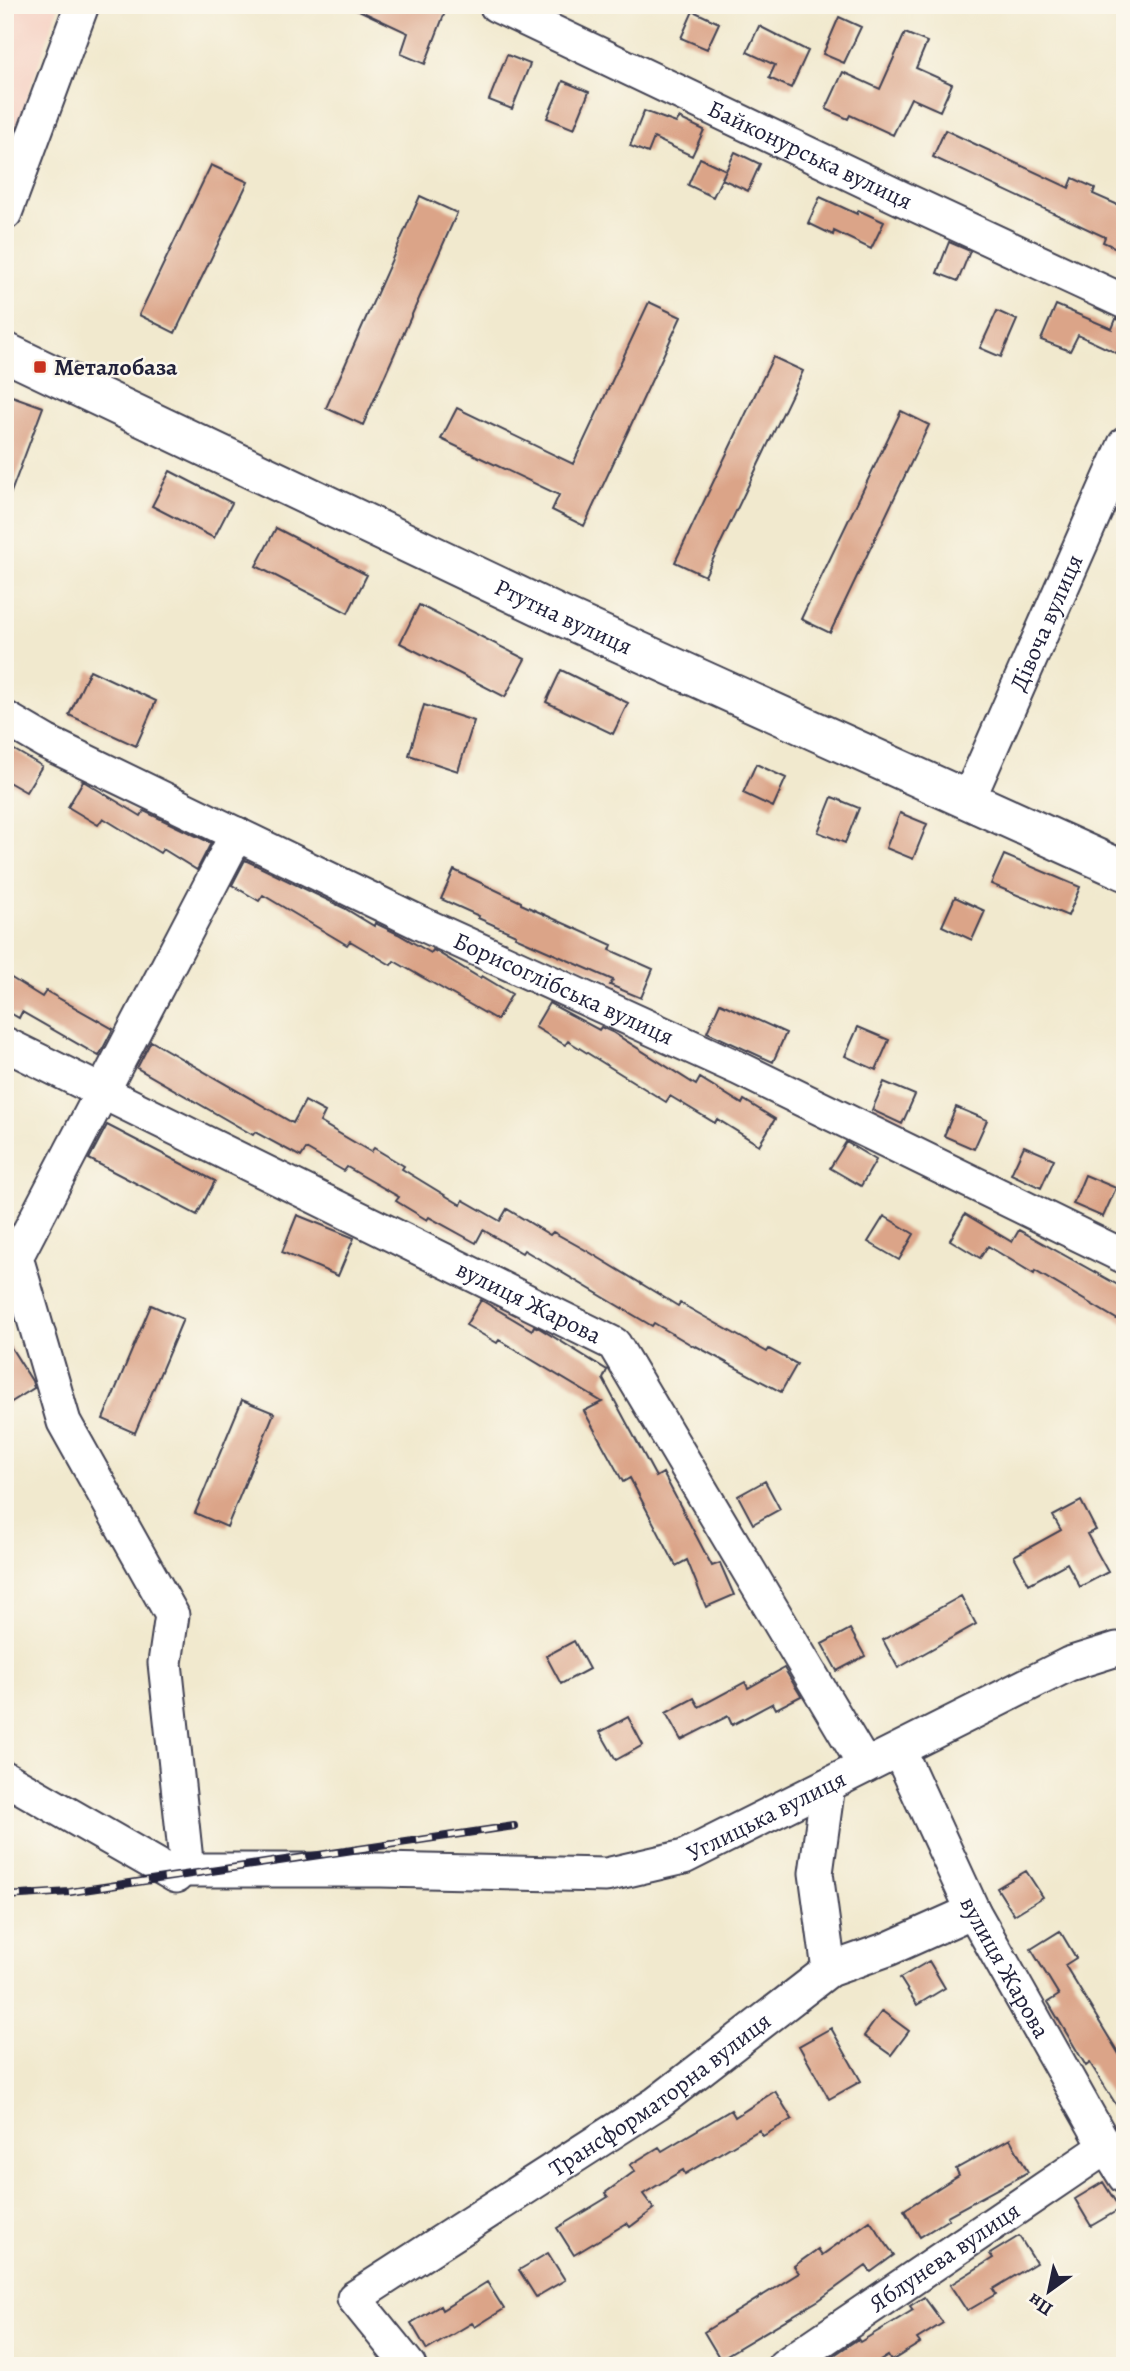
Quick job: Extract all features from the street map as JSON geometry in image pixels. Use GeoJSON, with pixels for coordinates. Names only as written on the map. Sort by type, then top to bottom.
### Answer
{"type":"FeatureCollection","features":[{"type":"Feature","properties":{"kind":"main road","name":"Ртутна вулиця"},"geometry":{"type":"LineString","coordinates":[[5,352],[550,611],[1125,871]]}},
{"type":"Feature","properties":{"kind":"street"},"geometry":{"type":"LineString","coordinates":[[5,213],[82,5]]}},
{"type":"Feature","properties":{"kind":"street","name":"Байконурська вулиця"},"geometry":{"type":"LineString","coordinates":[[496,5],[891,194],[1125,302]]}},
{"type":"Feature","properties":{"kind":"street","name":"Дівоча вулиця"},"geometry":{"type":"LineString","coordinates":[[968,800],[1125,444]]}},
{"type":"Feature","properties":{"kind":"street","name":"Борисоглібська вулиця"},"geometry":{"type":"LineString","coordinates":[[5,718],[46,742],[420,923],[737,1068],[1125,1257]]}},
{"type":"Feature","properties":{"kind":"street"},"geometry":{"type":"LineString","coordinates":[[102,1091],[237,834]]}},
{"type":"Feature","properties":{"kind":"street","name":"вулиця Жарова"},"geometry":{"type":"LineString","coordinates":[[5,1044],[614,1344],[864,1766]]}},
{"type":"Feature","properties":{"kind":"street","name":"Углицька вулиця"},"geometry":{"type":"LineString","coordinates":[[102,1091],[16,1257],[64,1422],[172,1615],[165,1663],[187,1870],[381,1870],[606,1875],[684,1857],[1069,1664],[1118,1649],[1125,1651]]}},
{"type":"Feature","properties":{"kind":"street","name":"вулиця Жарова"},"geometry":{"type":"LineString","coordinates":[[899,1750],[974,1911],[1125,2177]]}},
{"type":"Feature","properties":{"kind":"street"},"geometry":{"type":"LineString","coordinates":[[5,1778],[176,1876]]}},
{"type":"Feature","properties":{"kind":"street"},"geometry":{"type":"LineString","coordinates":[[828,1785],[816,1873],[829,1970]]}},
{"type":"Feature","properties":{"kind":"street","name":"Трансформаторна вулиця"},"geometry":{"type":"LineString","coordinates":[[409,2366],[354,2298],[657,2103],[829,1970],[888,1949],[974,1911]]}},
{"type":"Feature","properties":{"kind":"street","name":"Яблунева вулиця"},"geometry":{"type":"LineString","coordinates":[[784,2366],[1106,2147]]}},
{"type":"Feature","properties":{"kind":"shaded area"},"geometry":{"type":"Polygon","coordinates":[[[5,5],[59,5],[5,162],[5,5]]]}},
{"type":"Feature","properties":{"kind":"building"},"geometry":{"type":"Polygon","coordinates":[[[348,5],[427,5],[445,12],[425,64],[401,54],[408,33],[348,5]]]}},
{"type":"Feature","properties":{"kind":"building"},"geometry":{"type":"Polygon","coordinates":[[[693,11],[719,23],[707,49],[681,38],[693,11]]]}},
{"type":"Feature","properties":{"kind":"building"},"geometry":{"type":"Polygon","coordinates":[[[839,17],[861,27],[844,63],[823,54],[839,17]]]}},
{"type":"Feature","properties":{"kind":"building"},"geometry":{"type":"Polygon","coordinates":[[[759,26],[808,51],[791,88],[769,78],[775,65],[747,52],[759,26]]]}},
{"type":"Feature","properties":{"kind":"building"},"geometry":{"type":"Polygon","coordinates":[[[905,33],[927,42],[916,68],[952,84],[940,111],[911,98],[893,135],[850,115],[848,119],[826,109],[843,72],[880,89],[905,33]]]}},
{"type":"Feature","properties":{"kind":"building"},"geometry":{"type":"Polygon","coordinates":[[[507,55],[530,64],[512,109],[489,100],[507,55]]]}},
{"type":"Feature","properties":{"kind":"building"},"geometry":{"type":"Polygon","coordinates":[[[563,81],[589,92],[574,129],[547,118],[563,81]]]}},
{"type":"Feature","properties":{"kind":"building"},"geometry":{"type":"Polygon","coordinates":[[[644,111],[676,123],[679,118],[704,130],[692,156],[654,138],[648,153],[630,146],[644,111]]]}},
{"type":"Feature","properties":{"kind":"building"},"geometry":{"type":"Polygon","coordinates":[[[945,130],[1069,188],[1073,178],[1095,188],[1093,194],[1125,208],[1125,252],[1103,242],[1105,237],[933,157],[945,130]]]}},
{"type":"Feature","properties":{"kind":"building"},"geometry":{"type":"Polygon","coordinates":[[[735,152],[760,164],[748,191],[722,179],[735,152]]]}},
{"type":"Feature","properties":{"kind":"building"},"geometry":{"type":"Polygon","coordinates":[[[700,158],[726,170],[713,197],[688,185],[700,158]]]}},
{"type":"Feature","properties":{"kind":"building"},"geometry":{"type":"Polygon","coordinates":[[[211,165],[248,182],[175,333],[139,315],[211,165]]]}},
{"type":"Feature","properties":{"kind":"building"},"geometry":{"type":"Polygon","coordinates":[[[420,196],[457,213],[363,425],[326,408],[420,196]]]}},
{"type":"Feature","properties":{"kind":"building"},"geometry":{"type":"Polygon","coordinates":[[[820,197],[857,214],[858,210],[884,222],[871,249],[834,231],[833,235],[808,223],[820,197]]]}},
{"type":"Feature","properties":{"kind":"building"},"geometry":{"type":"Polygon","coordinates":[[[949,242],[970,251],[958,281],[937,273],[949,242]]]}},
{"type":"Feature","properties":{"kind":"building"},"geometry":{"type":"Polygon","coordinates":[[[649,302],[681,317],[584,526],[552,510],[559,495],[441,439],[457,408],[573,464],[649,302]]]}},
{"type":"Feature","properties":{"kind":"building"},"geometry":{"type":"Polygon","coordinates":[[[1056,305],[1112,329],[1116,319],[1125,321],[1125,357],[1078,335],[1070,351],[1041,340],[1056,305]]]}},
{"type":"Feature","properties":{"kind":"building"},"geometry":{"type":"Polygon","coordinates":[[[997,311],[1017,320],[1001,357],[980,348],[997,311]]]}},
{"type":"Feature","properties":{"kind":"building"},"geometry":{"type":"Polygon","coordinates":[[[773,357],[803,371],[705,576],[675,562],[773,357]]]}},
{"type":"Feature","properties":{"kind":"building"},"geometry":{"type":"Polygon","coordinates":[[[12,396],[43,407],[7,503],[5,414],[12,396]]]}},
{"type":"Feature","properties":{"kind":"building"},"geometry":{"type":"Polygon","coordinates":[[[901,411],[929,425],[830,633],[801,619],[901,411]]]}},
{"type":"Feature","properties":{"kind":"building"},"geometry":{"type":"Polygon","coordinates":[[[170,471],[232,503],[214,538],[152,506],[170,471]]]}},
{"type":"Feature","properties":{"kind":"building"},"geometry":{"type":"Polygon","coordinates":[[[276,528],[367,575],[348,613],[256,566],[276,528]]]}},
{"type":"Feature","properties":{"kind":"building"},"geometry":{"type":"Polygon","coordinates":[[[419,605],[525,659],[505,697],[400,643],[419,605]]]}},
{"type":"Feature","properties":{"kind":"building"},"geometry":{"type":"Polygon","coordinates":[[[90,670],[156,701],[136,746],[69,715],[90,670]]]}},
{"type":"Feature","properties":{"kind":"building"},"geometry":{"type":"Polygon","coordinates":[[[561,670],[628,703],[613,734],[546,702],[561,670]]]}},
{"type":"Feature","properties":{"kind":"building"},"geometry":{"type":"Polygon","coordinates":[[[424,705],[474,721],[458,771],[409,755],[424,705]]]}},
{"type":"Feature","properties":{"kind":"building"},"geometry":{"type":"Polygon","coordinates":[[[11,748],[42,766],[26,792],[5,780],[5,758],[11,748]]]}},
{"type":"Feature","properties":{"kind":"building"},"geometry":{"type":"Polygon","coordinates":[[[756,764],[786,778],[773,807],[743,793],[756,764]]]}},
{"type":"Feature","properties":{"kind":"building"},"geometry":{"type":"Polygon","coordinates":[[[83,781],[141,816],[144,811],[211,843],[197,870],[163,849],[160,853],[103,818],[98,825],[68,807],[83,781]]]}},
{"type":"Feature","properties":{"kind":"building"},"geometry":{"type":"Polygon","coordinates":[[[832,797],[859,808],[845,843],[818,832],[832,797]]]}},
{"type":"Feature","properties":{"kind":"building"},"geometry":{"type":"Polygon","coordinates":[[[900,813],[927,824],[913,859],[886,848],[900,813]]]}},
{"type":"Feature","properties":{"kind":"building"},"geometry":{"type":"Polygon","coordinates":[[[1004,855],[1080,887],[1068,916],[991,884],[1004,855]]]}},
{"type":"Feature","properties":{"kind":"building"},"geometry":{"type":"Polygon","coordinates":[[[245,860],[344,908],[374,926],[375,923],[431,953],[433,950],[437,952],[512,994],[497,1020],[394,961],[391,965],[350,941],[347,945],[263,895],[259,901],[232,885],[245,860]]]}},
{"type":"Feature","properties":{"kind":"building"},"geometry":{"type":"Polygon","coordinates":[[[454,870],[612,945],[610,950],[653,969],[641,998],[610,985],[613,980],[515,937],[516,935],[478,918],[479,916],[441,899],[454,870]]]}},
{"type":"Feature","properties":{"kind":"building"},"geometry":{"type":"Polygon","coordinates":[[[955,897],[985,911],[972,940],[942,926],[955,897]]]}},
{"type":"Feature","properties":{"kind":"building"},"geometry":{"type":"Polygon","coordinates":[[[5,974],[42,997],[46,991],[113,1029],[99,1056],[22,1012],[19,1018],[5,1010],[5,974]]]}},
{"type":"Feature","properties":{"kind":"building"},"geometry":{"type":"Polygon","coordinates":[[[549,1003],[599,1030],[601,1027],[612,1032],[696,1085],[700,1078],[742,1104],[744,1100],[775,1119],[759,1145],[717,1119],[715,1123],[670,1096],[666,1102],[568,1041],[565,1045],[535,1027],[549,1003]]]}},
{"type":"Feature","properties":{"kind":"building"},"geometry":{"type":"Polygon","coordinates":[[[720,1003],[786,1033],[773,1062],[707,1032],[720,1003]]]}},
{"type":"Feature","properties":{"kind":"building"},"geometry":{"type":"Polygon","coordinates":[[[858,1027],[889,1040],[876,1070],[845,1056],[858,1027]]]}},
{"type":"Feature","properties":{"kind":"building"},"geometry":{"type":"Polygon","coordinates":[[[151,1041],[293,1123],[305,1101],[325,1112],[320,1122],[371,1152],[374,1148],[404,1166],[402,1169],[461,1205],[463,1200],[500,1221],[507,1209],[550,1235],[553,1232],[589,1252],[678,1306],[680,1303],[767,1352],[769,1349],[797,1364],[781,1392],[654,1323],[652,1326],[524,1250],[522,1253],[483,1230],[476,1243],[429,1217],[427,1220],[396,1201],[399,1197],[347,1167],[344,1171],[306,1149],[301,1157],[255,1132],[253,1135],[137,1068],[151,1041]]]}},
{"type":"Feature","properties":{"kind":"building"},"geometry":{"type":"Polygon","coordinates":[[[884,1082],[915,1095],[902,1124],[872,1110],[884,1082]]]}},
{"type":"Feature","properties":{"kind":"building"},"geometry":{"type":"Polygon","coordinates":[[[956,1107],[987,1120],[974,1149],[944,1136],[956,1107]]]}},
{"type":"Feature","properties":{"kind":"building"},"geometry":{"type":"Polygon","coordinates":[[[107,1125],[215,1181],[197,1215],[89,1159],[107,1125]]]}},
{"type":"Feature","properties":{"kind":"building"},"geometry":{"type":"Polygon","coordinates":[[[846,1142],[876,1160],[861,1186],[830,1168],[846,1142]]]}},
{"type":"Feature","properties":{"kind":"building"},"geometry":{"type":"Polygon","coordinates":[[[1024,1146],[1054,1159],[1041,1188],[1011,1174],[1024,1146]]]}},
{"type":"Feature","properties":{"kind":"building"},"geometry":{"type":"Polygon","coordinates":[[[1085,1175],[1116,1188],[1103,1217],[1073,1204],[1085,1175]]]}},
{"type":"Feature","properties":{"kind":"building"},"geometry":{"type":"Polygon","coordinates":[[[965,1214],[1012,1242],[1019,1230],[1125,1289],[1125,1324],[988,1246],[980,1258],[950,1240],[965,1214]]]}},
{"type":"Feature","properties":{"kind":"building"},"geometry":{"type":"Polygon","coordinates":[[[297,1215],[354,1238],[338,1276],[282,1252],[297,1215]]]}},
{"type":"Feature","properties":{"kind":"building"},"geometry":{"type":"Polygon","coordinates":[[[884,1216],[914,1234],[899,1260],[868,1242],[884,1216]]]}},
{"type":"Feature","properties":{"kind":"building"},"geometry":{"type":"Polygon","coordinates":[[[481,1300],[532,1330],[534,1326],[539,1328],[607,1370],[603,1379],[656,1477],[663,1473],[712,1566],[720,1563],[734,1595],[706,1607],[687,1560],[676,1566],[630,1478],[623,1482],[584,1411],[602,1402],[499,1340],[497,1343],[466,1325],[481,1300]]]}},
{"type":"Feature","properties":{"kind":"building"},"geometry":{"type":"Polygon","coordinates":[[[151,1305],[183,1319],[135,1433],[103,1419],[151,1305]]]}},
{"type":"Feature","properties":{"kind":"building"},"geometry":{"type":"Polygon","coordinates":[[[5,1338],[34,1388],[5,1406],[5,1338]]]}},
{"type":"Feature","properties":{"kind":"building"},"geometry":{"type":"Polygon","coordinates":[[[242,1400],[274,1413],[227,1527],[195,1513],[242,1400]]]}},
{"type":"Feature","properties":{"kind":"building"},"geometry":{"type":"Polygon","coordinates":[[[765,1481],[780,1509],[753,1524],[738,1496],[765,1481]]]}},
{"type":"Feature","properties":{"kind":"building"},"geometry":{"type":"Polygon","coordinates":[[[1081,1501],[1096,1530],[1087,1534],[1108,1572],[1080,1587],[1067,1563],[1029,1584],[1014,1556],[1061,1530],[1053,1516],[1081,1501]]]}},
{"type":"Feature","properties":{"kind":"building"},"geometry":{"type":"Polygon","coordinates":[[[961,1596],[976,1624],[898,1668],[883,1640],[961,1596]]]}},
{"type":"Feature","properties":{"kind":"building"},"geometry":{"type":"Polygon","coordinates":[[[850,1629],[865,1656],[837,1671],[822,1644],[850,1629]]]}},
{"type":"Feature","properties":{"kind":"building"},"geometry":{"type":"Polygon","coordinates":[[[574,1641],[589,1669],[561,1684],[546,1656],[574,1641]]]}},
{"type":"Feature","properties":{"kind":"building"},"geometry":{"type":"Polygon","coordinates":[[[784,1668],[801,1696],[776,1709],[773,1703],[732,1725],[728,1716],[681,1740],[666,1713],[694,1698],[699,1707],[745,1682],[748,1688],[784,1668]]]}},
{"type":"Feature","properties":{"kind":"building"},"geometry":{"type":"Polygon","coordinates":[[[628,1717],[643,1745],[616,1760],[600,1732],[628,1717]]]}},
{"type":"Feature","properties":{"kind":"building"},"geometry":{"type":"Polygon","coordinates":[[[1026,1871],[1043,1897],[1014,1915],[997,1888],[1026,1871]]]}},
{"type":"Feature","properties":{"kind":"building"},"geometry":{"type":"Polygon","coordinates":[[[1060,1931],[1076,1958],[1065,1965],[1125,2064],[1125,2119],[1090,2063],[1086,2066],[1048,2002],[1059,1995],[1031,1949],[1060,1931]]]}},
{"type":"Feature","properties":{"kind":"building"},"geometry":{"type":"Polygon","coordinates":[[[929,1961],[945,1988],[917,2005],[900,1978],[929,1961]]]}},
{"type":"Feature","properties":{"kind":"building"},"geometry":{"type":"Polygon","coordinates":[[[882,2011],[909,2031],[891,2055],[864,2036],[882,2011]]]}},
{"type":"Feature","properties":{"kind":"building"},"geometry":{"type":"Polygon","coordinates":[[[831,2028],[861,2081],[829,2099],[799,2046],[831,2028]]]}},
{"type":"Feature","properties":{"kind":"building"},"geometry":{"type":"Polygon","coordinates":[[[775,2091],[792,2119],[763,2136],[759,2130],[685,2174],[683,2170],[643,2194],[654,2209],[630,2227],[627,2223],[574,2255],[557,2228],[608,2197],[605,2193],[635,2171],[630,2165],[659,2147],[662,2151],[731,2110],[735,2117],[775,2091]]]}},
{"type":"Feature","properties":{"kind":"building"},"geometry":{"type":"Polygon","coordinates":[[[1010,2139],[1028,2172],[947,2216],[949,2219],[920,2237],[904,2210],[959,2175],[956,2169],[1010,2139]]]}},
{"type":"Feature","properties":{"kind":"building"},"geometry":{"type":"Polygon","coordinates":[[[1103,2182],[1120,2209],[1091,2226],[1075,2199],[1103,2182]]]}},
{"type":"Feature","properties":{"kind":"building"},"geometry":{"type":"Polygon","coordinates":[[[870,2221],[894,2255],[871,2272],[866,2266],[819,2300],[720,2359],[704,2332],[799,2273],[794,2266],[818,2249],[822,2255],[870,2221]]]}},
{"type":"Feature","properties":{"kind":"building"},"geometry":{"type":"Polygon","coordinates":[[[1019,2236],[1036,2263],[993,2289],[996,2294],[967,2311],[950,2285],[993,2258],[990,2254],[1019,2236]]]}},
{"type":"Feature","properties":{"kind":"building"},"geometry":{"type":"Polygon","coordinates":[[[548,2253],[565,2280],[536,2297],[519,2270],[548,2253]]]}},
{"type":"Feature","properties":{"kind":"building"},"geometry":{"type":"Polygon","coordinates":[[[487,2282],[504,2309],[475,2327],[472,2323],[427,2350],[411,2323],[440,2306],[442,2310],[487,2282]]]}},
{"type":"Feature","properties":{"kind":"building"},"geometry":{"type":"Polygon","coordinates":[[[924,2297],[943,2323],[917,2339],[920,2343],[891,2361],[888,2356],[872,2366],[835,2366],[830,2358],[858,2339],[860,2342],[913,2310],[910,2306],[924,2297]]]}},
{"type":"Feature","properties":{"kind":"railway"},"geometry":{"type":"LineString","coordinates":[[5,1896],[70,1892],[514,1826]]}},
{"type":"Feature","properties":{"kind":"place","name":"Металобаза"},"geometry":{"type":"Point","coordinates":[40,367]}}]}
